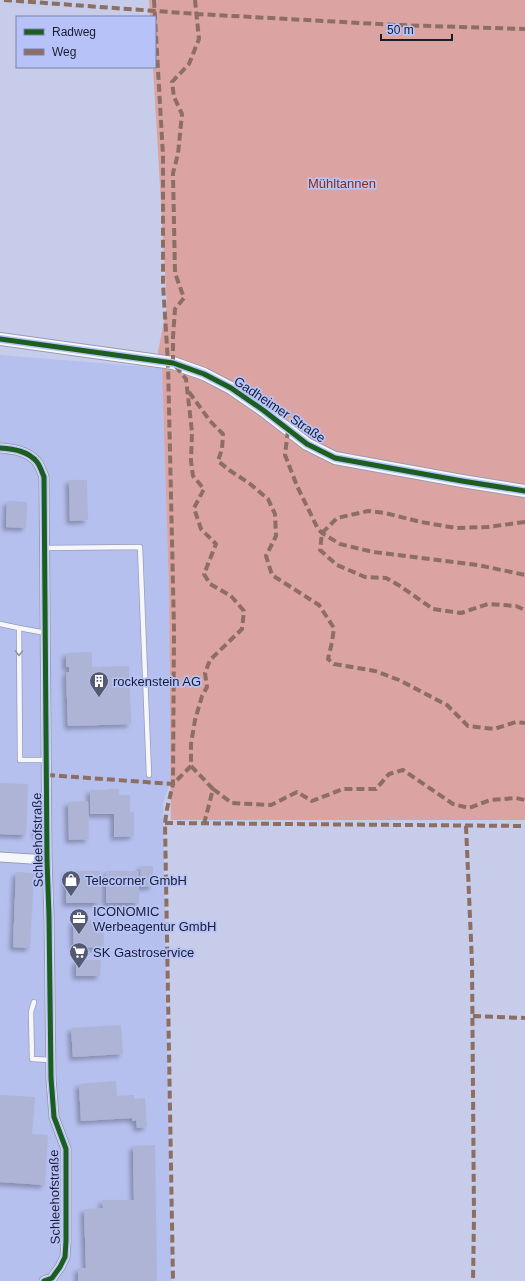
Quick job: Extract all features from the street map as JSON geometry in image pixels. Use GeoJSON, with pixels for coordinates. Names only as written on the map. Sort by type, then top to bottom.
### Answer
{"type":"FeatureCollection","features":[{"type":"Feature","properties":{"kind":"street","name":"Gadheimer Straße"},"geometry":{"type":"LineString","coordinates":[[0,339],[173,363],[204,374],[231,388],[263,410],[307,444],[335,458],[525,491]]}},
{"type":"Feature","properties":{"kind":"street","name":"Schleehofstraße"},"geometry":{"type":"LineString","coordinates":[[0,448],[25,452],[37,462],[44,477],[47,860],[50,916],[51,1060],[54,1117],[66,1149],[65,1257],[60,1267],[50,1280]]}},
{"type":"Feature","properties":{"kind":"street"},"geometry":{"type":"LineString","coordinates":[[0,857],[47,860]]}},
{"type":"Feature","properties":{"kind":"lane"},"geometry":{"type":"LineString","coordinates":[[45,548],[140,547],[150,775]]}},
{"type":"Feature","properties":{"kind":"lane"},"geometry":{"type":"LineString","coordinates":[[0,624],[46,633]]}},
{"type":"Feature","properties":{"kind":"lane"},"geometry":{"type":"LineString","coordinates":[[19,628],[20,760],[47,760]]}},
{"type":"Feature","properties":{"kind":"lane"},"geometry":{"type":"LineString","coordinates":[[34,1002],[31,1012],[32,1059],[51,1060]]}},
{"type":"Feature","properties":{"kind":"shaded area"},"geometry":{"type":"Polygon","coordinates":[[[0,355],[162,368],[169,590],[171,780],[163,803],[171,1281],[0,1281],[0,355]]]}},
{"type":"Feature","properties":{"kind":"green space","name":"Mühltannen"},"geometry":{"type":"Polygon","coordinates":[[[149,0],[525,0],[525,820],[171,820],[169,590],[162,368],[158,352],[167,306],[153,68],[156,68],[156,16],[150,16],[149,0]]]}},
{"type":"Feature","properties":{"kind":"building"},"geometry":{"type":"Polygon","coordinates":[[[69,480],[87,480],[88,520],[70,521],[69,480]]]}},
{"type":"Feature","properties":{"kind":"building"},"geometry":{"type":"Polygon","coordinates":[[[7,501],[27,502],[26,528],[6,527],[7,501]]]}},
{"type":"Feature","properties":{"kind":"building","name":"rockenstein AG"},"geometry":{"type":"Polygon","coordinates":[[[92,652],[92,667],[129,666],[131,724],[68,726],[66,672],[69,672],[69,667],[66,667],[66,653],[92,652]]]}},
{"type":"Feature","properties":{"kind":"building"},"geometry":{"type":"Polygon","coordinates":[[[0,783],[28,784],[26,835],[0,834],[0,783]]]}},
{"type":"Feature","properties":{"kind":"building"},"geometry":{"type":"Polygon","coordinates":[[[119,789],[119,795],[130,795],[130,812],[134,812],[134,836],[114,837],[114,814],[90,814],[90,790],[119,789]]]}},
{"type":"Feature","properties":{"kind":"building"},"geometry":{"type":"Polygon","coordinates":[[[88,801],[89,839],[69,840],[68,802],[88,801]]]}},
{"type":"Feature","properties":{"kind":"building"},"geometry":{"type":"Polygon","coordinates":[[[41,827],[41,835],[36,835],[36,828],[41,827]]]}},
{"type":"Feature","properties":{"kind":"building"},"geometry":{"type":"Polygon","coordinates":[[[140,866],[153,866],[153,886],[141,887],[140,866]]]}},
{"type":"Feature","properties":{"kind":"building"},"geometry":{"type":"Polygon","coordinates":[[[66,871],[100,871],[100,903],[66,903],[66,871]]]}},
{"type":"Feature","properties":{"kind":"building"},"geometry":{"type":"Polygon","coordinates":[[[106,871],[139,871],[139,903],[106,903],[106,871]]]}},
{"type":"Feature","properties":{"kind":"building"},"geometry":{"type":"Polygon","coordinates":[[[16,872],[34,873],[30,948],[13,947],[16,872]]]}},
{"type":"Feature","properties":{"kind":"building"},"geometry":{"type":"Polygon","coordinates":[[[103,920],[104,947],[74,948],[73,921],[103,920]]]}},
{"type":"Feature","properties":{"kind":"building"},"geometry":{"type":"Polygon","coordinates":[[[76,960],[101,960],[100,976],[76,976],[76,960]]]}},
{"type":"Feature","properties":{"kind":"building"},"geometry":{"type":"Polygon","coordinates":[[[121,1025],[123,1054],[73,1057],[71,1028],[121,1025]]]}},
{"type":"Feature","properties":{"kind":"building"},"geometry":{"type":"Polygon","coordinates":[[[116,1081],[117,1096],[134,1095],[134,1099],[145,1098],[147,1127],[137,1128],[136,1120],[132,1121],[132,1118],[81,1121],[79,1084],[116,1081]]]}},
{"type":"Feature","properties":{"kind":"building"},"geometry":{"type":"Polygon","coordinates":[[[0,1095],[35,1097],[32,1134],[48,1135],[45,1185],[0,1182],[0,1095]]]}},
{"type":"Feature","properties":{"kind":"building"},"geometry":{"type":"Polygon","coordinates":[[[155,1145],[157,1281],[78,1281],[78,1268],[86,1268],[84,1209],[103,1208],[102,1200],[134,1200],[133,1146],[155,1145]]]}},
{"type":"Feature","properties":{"kind":"marked path"},"geometry":{"type":"LineString","coordinates":[[4,0],[197,14],[397,25],[525,29]]}},
{"type":"Feature","properties":{"kind":"marked path"},"geometry":{"type":"LineString","coordinates":[[154,0],[155,16]]}},
{"type":"Feature","properties":{"kind":"marked path"},"geometry":{"type":"LineString","coordinates":[[47,775],[173,784],[191,766],[191,744],[195,720],[202,696],[207,687],[205,673],[210,660],[242,629],[244,611],[231,596],[210,584],[204,574],[216,544],[201,529],[194,508],[204,489],[193,476],[191,461],[192,432],[186,379],[173,363],[175,309],[184,298],[175,273],[173,173],[178,154],[182,114],[174,97],[172,82],[189,64],[199,39],[195,0]]}},
{"type":"Feature","properties":{"kind":"marked path"},"geometry":{"type":"LineString","coordinates":[[156,35],[163,156],[163,284],[168,363],[174,629],[173,784],[165,823],[173,1281]]}},
{"type":"Feature","properties":{"kind":"marked path"},"geometry":{"type":"LineString","coordinates":[[189,392],[210,421],[223,434],[222,449],[218,461],[249,483],[268,499],[275,514],[276,536],[266,556],[272,575],[319,605],[334,628],[328,659],[334,664],[375,671],[399,680],[447,705],[468,726],[494,729],[516,722],[525,723]]}},
{"type":"Feature","properties":{"kind":"marked path"},"geometry":{"type":"LineString","coordinates":[[288,430],[285,455],[297,486],[318,529],[322,533],[340,544],[373,552],[478,565],[525,575]]}},
{"type":"Feature","properties":{"kind":"marked path"},"geometry":{"type":"LineString","coordinates":[[525,522],[487,527],[456,528],[421,522],[385,513],[368,511],[337,518],[322,533],[320,550],[337,565],[365,577],[386,578],[433,609],[461,613],[488,604],[516,606],[525,610]]}},
{"type":"Feature","properties":{"kind":"marked path"},"geometry":{"type":"LineString","coordinates":[[191,766],[213,789]]}},
{"type":"Feature","properties":{"kind":"marked path"},"geometry":{"type":"LineString","coordinates":[[204,824],[213,789],[232,803],[271,805],[297,792],[312,801],[343,789],[376,789],[389,774],[403,770],[453,804],[469,808],[490,800],[516,798],[525,800]]}},
{"type":"Feature","properties":{"kind":"marked path"},"geometry":{"type":"LineString","coordinates":[[165,823],[525,826]]}},
{"type":"Feature","properties":{"kind":"marked path"},"geometry":{"type":"LineString","coordinates":[[466,826],[472,963],[473,1281]]}},
{"type":"Feature","properties":{"kind":"marked path"},"geometry":{"type":"LineString","coordinates":[[473,1016],[525,1018]]}},
{"type":"Feature","properties":{"kind":"cycle path"},"geometry":{"type":"LineString","coordinates":[[0,339],[173,363],[204,374],[231,388],[263,410],[307,444],[335,458],[525,491]]}},
{"type":"Feature","properties":{"kind":"cycle path"},"geometry":{"type":"LineString","coordinates":[[0,448],[15,450],[29,455],[38,464],[44,477],[47,860],[51,1078],[54,1117],[66,1149],[65,1257],[52,1278],[44,1281]]}},
{"type":"Feature","properties":{"kind":"place","name":"rockenstein AG"},"geometry":{"type":"Point","coordinates":[99,698]}},
{"type":"Feature","properties":{"kind":"place","name":"Telecorner GmbH"},"geometry":{"type":"Point","coordinates":[71,897]}},
{"type":"Feature","properties":{"kind":"place","name":"ICONOMIC Werbeagentur GmbH"},"geometry":{"type":"Point","coordinates":[79,935]}},
{"type":"Feature","properties":{"kind":"place","name":"SK Gastroservice"},"geometry":{"type":"Point","coordinates":[79,969]}}]}
